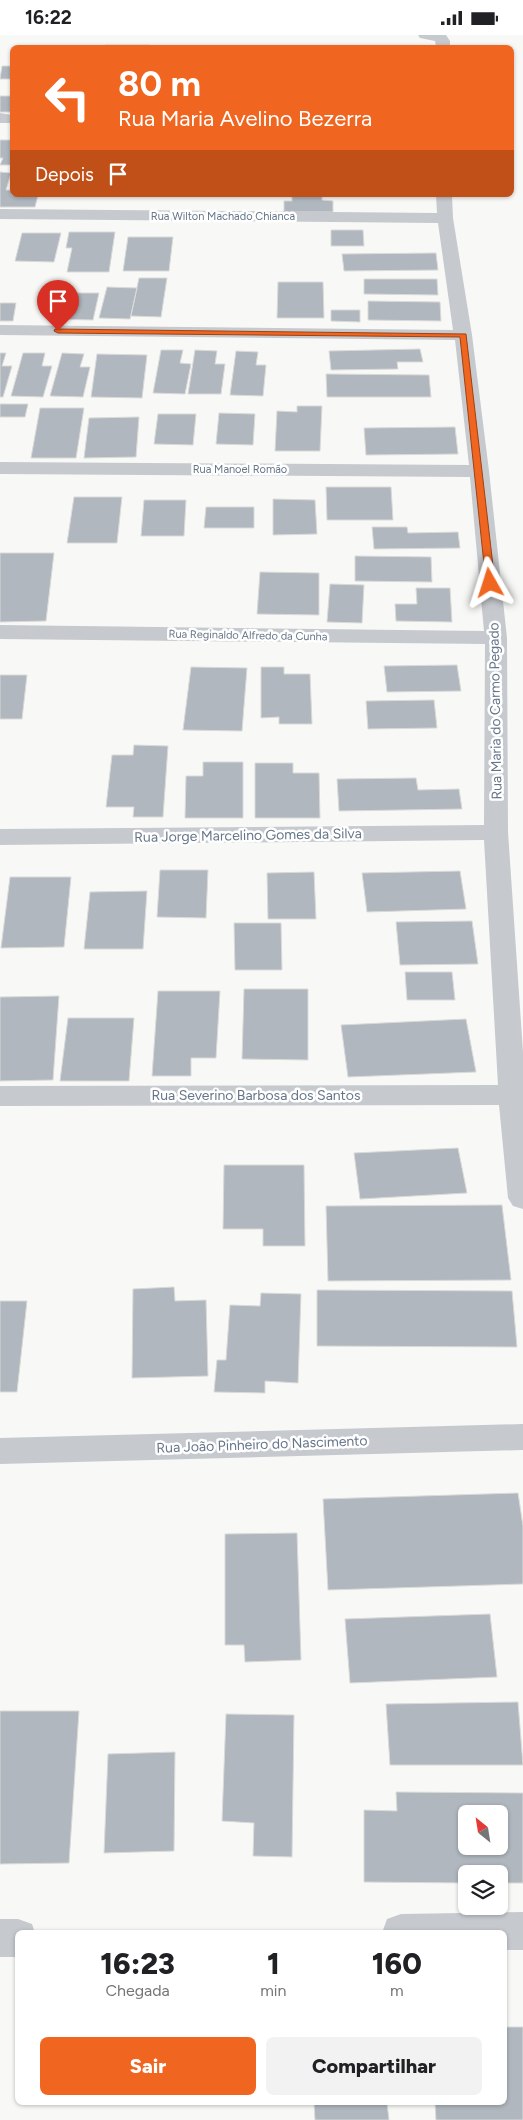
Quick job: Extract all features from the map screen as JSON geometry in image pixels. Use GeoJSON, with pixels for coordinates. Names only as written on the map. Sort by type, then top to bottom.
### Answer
{"type":"FeatureCollection","features":[{"type":"Feature","properties":{"kind":"street"},"geometry":{"type":"LineString","coordinates":[[425,35],[442,42]]}},
{"type":"Feature","properties":{"kind":"street","name":"Rua Maria do Carmo Pegado"},"geometry":{"type":"LineString","coordinates":[[444,197],[445,218],[463,335],[496,638],[496,832],[512,1095],[523,1198]]}},
{"type":"Feature","properties":{"kind":"street","name":"Rua Wilton Machado Chianca"},"geometry":{"type":"LineString","coordinates":[[0,214],[445,218]]}},
{"type":"Feature","properties":{"kind":"street"},"geometry":{"type":"LineString","coordinates":[[0,330],[463,335]]}},
{"type":"Feature","properties":{"kind":"street","name":"Rua Manoel Romão"},"geometry":{"type":"LineString","coordinates":[[0,468],[479,471]]}},
{"type":"Feature","properties":{"kind":"street","name":"Rua Reginaldo Alfredo da Cunha"},"geometry":{"type":"LineString","coordinates":[[0,632],[496,638]]}},
{"type":"Feature","properties":{"kind":"street","name":"Rua Jorge Marcelino Gomes da Silva"},"geometry":{"type":"LineString","coordinates":[[0,837],[496,832]]}},
{"type":"Feature","properties":{"kind":"street","name":"Rua Severino Barbosa dos Santos"},"geometry":{"type":"LineString","coordinates":[[0,1095],[512,1095]]}},
{"type":"Feature","properties":{"kind":"street","name":"Rua João Pinheiro do Nascimento"},"geometry":{"type":"LineString","coordinates":[[0,1451],[523,1437]]}},
{"type":"Feature","properties":{"kind":"street"},"geometry":{"type":"LineString","coordinates":[[507,1931],[523,1931]]}},
{"type":"Feature","properties":{"kind":"street"},"geometry":{"type":"LineString","coordinates":[[0,1938],[15,1938]]}},
{"type":"Feature","properties":{"kind":"building"},"geometry":{"type":"Polygon","coordinates":[[[2,66],[10,66],[10,79],[0,79],[2,66]]]}},
{"type":"Feature","properties":{"kind":"building"},"geometry":{"type":"Polygon","coordinates":[[[0,96],[10,96],[10,112],[0,112],[0,96]]]}},
{"type":"Feature","properties":{"kind":"building"},"geometry":{"type":"Polygon","coordinates":[[[0,140],[10,140],[10,165],[0,165],[3,158],[0,158],[0,140]]]}},
{"type":"Feature","properties":{"kind":"building"},"geometry":{"type":"Polygon","coordinates":[[[0,172],[10,173],[6,190],[10,190],[10,197],[38,197],[35,207],[0,207],[0,172]]]}},
{"type":"Feature","properties":{"kind":"building"},"geometry":{"type":"Polygon","coordinates":[[[292,197],[322,197],[322,200],[333,201],[333,212],[284,212],[284,201],[292,201],[292,197]]]}},
{"type":"Feature","properties":{"kind":"building"},"geometry":{"type":"Polygon","coordinates":[[[331,230],[363,230],[364,246],[331,246],[331,230]]]}},
{"type":"Feature","properties":{"kind":"building"},"geometry":{"type":"Polygon","coordinates":[[[69,232],[115,232],[109,272],[67,272],[72,248],[66,248],[69,232]]]}},
{"type":"Feature","properties":{"kind":"building"},"geometry":{"type":"Polygon","coordinates":[[[22,233],[61,233],[54,262],[15,261],[22,233]]]}},
{"type":"Feature","properties":{"kind":"building"},"geometry":{"type":"Polygon","coordinates":[[[128,237],[173,237],[169,271],[123,271],[128,237]]]}},
{"type":"Feature","properties":{"kind":"building"},"geometry":{"type":"Polygon","coordinates":[[[436,253],[438,270],[344,271],[342,254],[436,253]]]}},
{"type":"Feature","properties":{"kind":"building"},"geometry":{"type":"Polygon","coordinates":[[[139,278],[167,278],[161,317],[131,316],[139,278]]]}},
{"type":"Feature","properties":{"kind":"building"},"geometry":{"type":"Polygon","coordinates":[[[364,279],[437,279],[438,295],[364,294],[364,279]]]}},
{"type":"Feature","properties":{"kind":"building"},"geometry":{"type":"Polygon","coordinates":[[[278,282],[323,282],[324,318],[277,318],[278,282]]]}},
{"type":"Feature","properties":{"kind":"building"},"geometry":{"type":"Polygon","coordinates":[[[107,287],[137,288],[130,319],[99,318],[107,287]]]}},
{"type":"Feature","properties":{"kind":"building"},"geometry":{"type":"Polygon","coordinates":[[[72,293],[99,293],[93,320],[52,319],[57,299],[71,300],[72,293]]]}},
{"type":"Feature","properties":{"kind":"building"},"geometry":{"type":"Polygon","coordinates":[[[368,301],[440,302],[441,321],[368,320],[368,301]]]}},
{"type":"Feature","properties":{"kind":"building"},"geometry":{"type":"Polygon","coordinates":[[[0,303],[16,303],[13,321],[0,321],[0,303]]]}},
{"type":"Feature","properties":{"kind":"building"},"geometry":{"type":"Polygon","coordinates":[[[331,310],[360,310],[360,322],[331,321],[331,310]]]}},
{"type":"Feature","properties":{"kind":"building"},"geometry":{"type":"Polygon","coordinates":[[[420,349],[423,362],[397,362],[398,369],[331,370],[329,351],[420,349]]]}},
{"type":"Feature","properties":{"kind":"building"},"geometry":{"type":"Polygon","coordinates":[[[161,350],[183,350],[180,363],[191,364],[185,394],[153,393],[161,350]]]}},
{"type":"Feature","properties":{"kind":"building"},"geometry":{"type":"Polygon","coordinates":[[[195,350],[217,351],[215,364],[225,364],[221,394],[188,394],[195,350]]]}},
{"type":"Feature","properties":{"kind":"building"},"geometry":{"type":"Polygon","coordinates":[[[236,351],[258,352],[256,365],[266,365],[263,396],[230,395],[236,351]]]}},
{"type":"Feature","properties":{"kind":"building"},"geometry":{"type":"Polygon","coordinates":[[[0,353],[6,353],[2,366],[12,366],[3,397],[0,397],[0,353]]]}},
{"type":"Feature","properties":{"kind":"building"},"geometry":{"type":"Polygon","coordinates":[[[23,353],[45,353],[42,366],[52,366],[43,397],[11,396],[23,353]]]}},
{"type":"Feature","properties":{"kind":"building"},"geometry":{"type":"Polygon","coordinates":[[[62,353],[84,354],[80,367],[90,367],[83,397],[50,396],[62,353]]]}},
{"type":"Feature","properties":{"kind":"building"},"geometry":{"type":"Polygon","coordinates":[[[97,354],[147,355],[142,398],[91,397],[97,354]]]}},
{"type":"Feature","properties":{"kind":"building"},"geometry":{"type":"Polygon","coordinates":[[[326,374],[429,375],[431,397],[327,397],[326,374]]]}},
{"type":"Feature","properties":{"kind":"building"},"geometry":{"type":"Polygon","coordinates":[[[0,404],[28,404],[25,417],[0,417],[0,404]]]}},
{"type":"Feature","properties":{"kind":"building"},"geometry":{"type":"Polygon","coordinates":[[[297,406],[322,406],[320,451],[275,451],[277,411],[297,412],[297,406]]]}},
{"type":"Feature","properties":{"kind":"building"},"geometry":{"type":"Polygon","coordinates":[[[40,408],[84,408],[76,458],[31,458],[40,408]]]}},
{"type":"Feature","properties":{"kind":"building"},"geometry":{"type":"Polygon","coordinates":[[[219,413],[255,414],[253,445],[216,444],[219,413]]]}},
{"type":"Feature","properties":{"kind":"building"},"geometry":{"type":"Polygon","coordinates":[[[158,414],[196,414],[193,445],[154,444],[158,414]]]}},
{"type":"Feature","properties":{"kind":"building"},"geometry":{"type":"Polygon","coordinates":[[[139,417],[136,457],[84,458],[89,418],[139,417]]]}},
{"type":"Feature","properties":{"kind":"building"},"geometry":{"type":"Polygon","coordinates":[[[455,427],[458,454],[366,455],[364,428],[455,427]]]}},
{"type":"Feature","properties":{"kind":"building"},"geometry":{"type":"Polygon","coordinates":[[[326,487],[391,487],[393,520],[327,520],[326,487]]]}},
{"type":"Feature","properties":{"kind":"building"},"geometry":{"type":"Polygon","coordinates":[[[74,497],[122,497],[117,543],[67,543],[74,497]]]}},
{"type":"Feature","properties":{"kind":"building"},"geometry":{"type":"Polygon","coordinates":[[[273,499],[315,500],[317,534],[273,535],[273,499]]]}},
{"type":"Feature","properties":{"kind":"building"},"geometry":{"type":"Polygon","coordinates":[[[144,500],[186,500],[184,536],[141,536],[144,500]]]}},
{"type":"Feature","properties":{"kind":"building"},"geometry":{"type":"Polygon","coordinates":[[[206,507],[254,507],[254,528],[204,528],[206,507]]]}},
{"type":"Feature","properties":{"kind":"building"},"geometry":{"type":"Polygon","coordinates":[[[372,527],[407,527],[408,533],[458,532],[460,548],[374,549],[372,527]]]}},
{"type":"Feature","properties":{"kind":"building"},"geometry":{"type":"Polygon","coordinates":[[[0,553],[54,553],[46,621],[0,622],[0,553]]]}},
{"type":"Feature","properties":{"kind":"building"},"geometry":{"type":"Polygon","coordinates":[[[355,556],[431,557],[432,582],[355,581],[355,556]]]}},
{"type":"Feature","properties":{"kind":"building"},"geometry":{"type":"Polygon","coordinates":[[[260,572],[319,573],[319,615],[257,614],[260,572]]]}},
{"type":"Feature","properties":{"kind":"building"},"geometry":{"type":"Polygon","coordinates":[[[330,584],[364,585],[362,623],[327,622],[330,584]]]}},
{"type":"Feature","properties":{"kind":"building"},"geometry":{"type":"Polygon","coordinates":[[[416,588],[450,588],[452,622],[396,621],[395,604],[417,604],[416,588]]]}},
{"type":"Feature","properties":{"kind":"building"},"geometry":{"type":"Polygon","coordinates":[[[457,665],[461,691],[387,692],[384,666],[457,665]]]}},
{"type":"Feature","properties":{"kind":"building"},"geometry":{"type":"Polygon","coordinates":[[[191,667],[247,668],[242,731],[183,730],[191,667]]]}},
{"type":"Feature","properties":{"kind":"building"},"geometry":{"type":"Polygon","coordinates":[[[261,667],[284,667],[284,674],[310,674],[312,724],[279,724],[279,717],[261,718],[261,667]]]}},
{"type":"Feature","properties":{"kind":"building"},"geometry":{"type":"Polygon","coordinates":[[[0,675],[27,675],[22,719],[0,719],[0,675]]]}},
{"type":"Feature","properties":{"kind":"building"},"geometry":{"type":"Polygon","coordinates":[[[434,700],[437,728],[368,729],[366,701],[434,700]]]}},
{"type":"Feature","properties":{"kind":"building"},"geometry":{"type":"Polygon","coordinates":[[[134,745],[168,746],[163,817],[133,817],[134,807],[106,807],[112,755],[133,755],[134,745]]]}},
{"type":"Feature","properties":{"kind":"building"},"geometry":{"type":"Polygon","coordinates":[[[203,762],[243,762],[243,818],[185,818],[186,776],[203,776],[203,762]]]}},
{"type":"Feature","properties":{"kind":"building"},"geometry":{"type":"Polygon","coordinates":[[[255,763],[293,763],[293,773],[319,773],[320,818],[255,818],[255,763]]]}},
{"type":"Feature","properties":{"kind":"building"},"geometry":{"type":"Polygon","coordinates":[[[416,778],[418,790],[459,789],[462,809],[339,811],[337,779],[416,778]]]}},
{"type":"Feature","properties":{"kind":"building"},"geometry":{"type":"Polygon","coordinates":[[[160,870],[208,870],[206,918],[157,917],[160,870]]]}},
{"type":"Feature","properties":{"kind":"building"},"geometry":{"type":"Polygon","coordinates":[[[460,871],[466,909],[367,912],[362,873],[460,871]]]}},
{"type":"Feature","properties":{"kind":"building"},"geometry":{"type":"Polygon","coordinates":[[[314,872],[316,919],[268,919],[267,873],[314,872]]]}},
{"type":"Feature","properties":{"kind":"building"},"geometry":{"type":"Polygon","coordinates":[[[10,877],[71,877],[64,947],[1,948],[10,877]]]}},
{"type":"Feature","properties":{"kind":"building"},"geometry":{"type":"Polygon","coordinates":[[[147,891],[143,949],[84,949],[90,892],[147,891]]]}},
{"type":"Feature","properties":{"kind":"building"},"geometry":{"type":"Polygon","coordinates":[[[472,921],[478,964],[400,965],[396,922],[472,921]]]}},
{"type":"Feature","properties":{"kind":"building"},"geometry":{"type":"Polygon","coordinates":[[[234,923],[281,923],[282,970],[235,970],[234,923]]]}},
{"type":"Feature","properties":{"kind":"building"},"geometry":{"type":"Polygon","coordinates":[[[405,972],[452,972],[455,1000],[407,1000],[405,972]]]}},
{"type":"Feature","properties":{"kind":"building"},"geometry":{"type":"Polygon","coordinates":[[[244,989],[308,989],[308,1060],[242,1059],[244,989]]]}},
{"type":"Feature","properties":{"kind":"building"},"geometry":{"type":"Polygon","coordinates":[[[158,991],[220,991],[216,1058],[191,1058],[191,1076],[152,1076],[158,991]]]}},
{"type":"Feature","properties":{"kind":"building"},"geometry":{"type":"Polygon","coordinates":[[[59,996],[53,1080],[0,1081],[0,997],[59,996]]]}},
{"type":"Feature","properties":{"kind":"building"},"geometry":{"type":"Polygon","coordinates":[[[68,1018],[134,1018],[129,1081],[60,1081],[68,1018]]]}},
{"type":"Feature","properties":{"kind":"building"},"geometry":{"type":"Polygon","coordinates":[[[466,1019],[476,1072],[348,1077],[341,1025],[466,1019]]]}},
{"type":"Feature","properties":{"kind":"building"},"geometry":{"type":"Polygon","coordinates":[[[458,1148],[467,1193],[360,1199],[354,1153],[458,1148]]]}},
{"type":"Feature","properties":{"kind":"building"},"geometry":{"type":"Polygon","coordinates":[[[224,1165],[304,1165],[305,1246],[263,1246],[263,1229],[223,1229],[224,1165]]]}},
{"type":"Feature","properties":{"kind":"building"},"geometry":{"type":"Polygon","coordinates":[[[502,1205],[511,1280],[328,1281],[326,1206],[502,1205]]]}},
{"type":"Feature","properties":{"kind":"building"},"geometry":{"type":"Polygon","coordinates":[[[174,1287],[175,1301],[206,1300],[208,1376],[132,1378],[133,1289],[174,1287]]]}},
{"type":"Feature","properties":{"kind":"building"},"geometry":{"type":"Polygon","coordinates":[[[317,1290],[512,1291],[517,1347],[317,1346],[317,1290]]]}},
{"type":"Feature","properties":{"kind":"building"},"geometry":{"type":"Polygon","coordinates":[[[261,1293],[301,1294],[298,1383],[265,1381],[265,1393],[214,1392],[217,1360],[226,1360],[230,1305],[260,1306],[261,1293]]]}},
{"type":"Feature","properties":{"kind":"building"},"geometry":{"type":"Polygon","coordinates":[[[0,1301],[27,1301],[17,1392],[0,1392],[0,1301]]]}},
{"type":"Feature","properties":{"kind":"building"},"geometry":{"type":"Polygon","coordinates":[[[518,1493],[523,1526],[523,1584],[328,1590],[323,1499],[518,1493]]]}},
{"type":"Feature","properties":{"kind":"building"},"geometry":{"type":"Polygon","coordinates":[[[297,1533],[301,1660],[245,1662],[244,1645],[225,1645],[225,1534],[297,1533]]]}},
{"type":"Feature","properties":{"kind":"building"},"geometry":{"type":"Polygon","coordinates":[[[490,1614],[497,1677],[350,1683],[345,1619],[490,1614]]]}},
{"type":"Feature","properties":{"kind":"building"},"geometry":{"type":"Polygon","coordinates":[[[518,1702],[523,1765],[390,1765],[386,1704],[518,1702]]]}},
{"type":"Feature","properties":{"kind":"building"},"geometry":{"type":"Polygon","coordinates":[[[0,1711],[79,1711],[69,1863],[0,1864],[0,1711]]]}},
{"type":"Feature","properties":{"kind":"building"},"geometry":{"type":"Polygon","coordinates":[[[226,1714],[294,1715],[292,1857],[253,1856],[254,1823],[222,1821],[226,1714]]]}},
{"type":"Feature","properties":{"kind":"building"},"geometry":{"type":"Polygon","coordinates":[[[175,1752],[174,1851],[104,1853],[108,1754],[175,1752]]]}},
{"type":"Feature","properties":{"kind":"building"},"geometry":{"type":"Polygon","coordinates":[[[396,1792],[523,1793],[523,1883],[508,1883],[508,1865],[458,1865],[458,1883],[364,1882],[364,1810],[397,1811],[396,1792]]]}},
{"type":"Feature","properties":{"kind":"building"},"geometry":{"type":"Polygon","coordinates":[[[507,2027],[523,2027],[523,2120],[436,2120],[435,2105],[507,2105],[507,2027]]]}},
{"type":"Feature","properties":{"kind":"building"},"geometry":{"type":"Polygon","coordinates":[[[314,2105],[387,2105],[389,2120],[315,2120],[314,2105]]]}},
{"type":"Feature","properties":{"kind":"route"},"geometry":{"type":"LineString","coordinates":[[58,331],[463,335],[490,583]]}}]}
